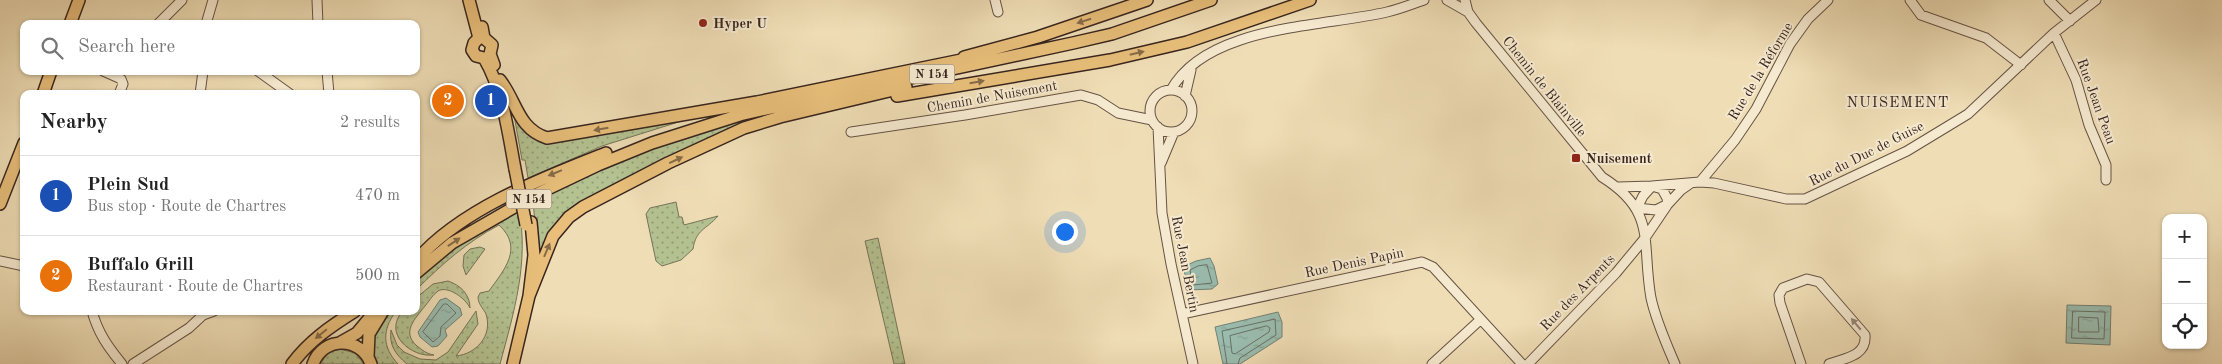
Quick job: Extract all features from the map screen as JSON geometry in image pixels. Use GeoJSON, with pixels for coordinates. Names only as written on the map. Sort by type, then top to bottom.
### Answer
{"type":"FeatureCollection","features":[{"type":"Feature","properties":{"kind":"main road"},"geometry":{"type":"LineString","coordinates":[[72,20],[79,0]]}},
{"type":"Feature","properties":{"kind":"main road"},"geometry":{"type":"LineString","coordinates":[[469,0],[481,38],[492,45],[487,56],[518,167]]}},
{"type":"Feature","properties":{"kind":"main road"},"geometry":{"type":"LineString","coordinates":[[475,0],[481,38]]}},
{"type":"Feature","properties":{"kind":"main road"},"geometry":{"type":"LineString","coordinates":[[940,64],[1038,37],[1147,0]]}},
{"type":"Feature","properties":{"kind":"main road","name":"N 154"},"geometry":{"type":"LineString","coordinates":[[420,255],[427,248],[490,205],[544,178],[650,136],[757,102],[1038,45],[1088,33],[1196,0]]}},
{"type":"Feature","properties":{"kind":"main road","name":"N 154"},"geometry":{"type":"LineString","coordinates":[[420,270],[452,243],[537,194],[598,164],[652,143],[743,114],[1093,38],[1210,0]]}},
{"type":"Feature","properties":{"kind":"main road"},"geometry":{"type":"LineString","coordinates":[[725,137],[780,117],[1116,38],[1219,0]]}},
{"type":"Feature","properties":{"kind":"main road"},"geometry":{"type":"LineString","coordinates":[[725,137],[785,120],[883,99],[1110,60],[1187,42],[1310,0]]}},
{"type":"Feature","properties":{"kind":"main road"},"geometry":{"type":"LineString","coordinates":[[481,38],[474,43],[473,51],[478,57],[487,56]]}},
{"type":"Feature","properties":{"kind":"main road"},"geometry":{"type":"LineString","coordinates":[[487,56],[525,126],[535,134],[547,138],[757,102]]}},
{"type":"Feature","properties":{"kind":"main road"},"geometry":{"type":"LineString","coordinates":[[44,90],[50,75]]}},
{"type":"Feature","properties":{"kind":"main road"},"geometry":{"type":"LineString","coordinates":[[500,80],[512,117],[518,167],[534,255],[529,296]]}},
{"type":"Feature","properties":{"kind":"main road","name":"N 154"},"geometry":{"type":"LineString","coordinates":[[512,364],[529,296],[553,236],[569,217],[602,197],[725,137]]}},
{"type":"Feature","properties":{"kind":"main road"},"geometry":{"type":"LineString","coordinates":[[0,204],[20,153]]}},
{"type":"Feature","properties":{"kind":"main road"},"geometry":{"type":"LineString","coordinates":[[506,364],[525,279],[528,252],[528,224]]}},
{"type":"Feature","properties":{"kind":"main road"},"geometry":{"type":"LineString","coordinates":[[292,364],[310,343],[349,315]]}},
{"type":"Feature","properties":{"kind":"main road"},"geometry":{"type":"LineString","coordinates":[[314,364],[323,349],[332,344],[342,342],[357,333],[372,315]]}},
{"type":"Feature","properties":{"kind":"main road"},"geometry":{"type":"LineString","coordinates":[[369,361],[369,334],[381,315]]}},
{"type":"Feature","properties":{"kind":"main road"},"geometry":{"type":"LineString","coordinates":[[342,342],[360,348],[369,361]]}},
{"type":"Feature","properties":{"kind":"street"},"geometry":{"type":"LineString","coordinates":[[162,20],[182,0]]}},
{"type":"Feature","properties":{"kind":"street"},"geometry":{"type":"LineString","coordinates":[[207,20],[213,0]]}},
{"type":"Feature","properties":{"kind":"street"},"geometry":{"type":"LineString","coordinates":[[317,0],[318,20]]}},
{"type":"Feature","properties":{"kind":"street"},"geometry":{"type":"LineString","coordinates":[[995,0],[998,12]]}},
{"type":"Feature","properties":{"kind":"street"},"geometry":{"type":"LineString","coordinates":[[1133,115],[1150,108],[1160,94],[1171,90],[1204,56],[1224,45],[1258,35],[1386,13],[1406,3],[1424,0]]}},
{"type":"Feature","properties":{"kind":"street","name":"Chemin de Blainville"},"geometry":{"type":"LineString","coordinates":[[1447,0],[1468,12],[1602,177],[1618,187],[1637,208],[1643,222],[1652,300],[1661,332],[1675,364]]}},
{"type":"Feature","properties":{"kind":"street","name":"Chemin de Blainville"},"geometry":{"type":"LineString","coordinates":[[1465,0],[1468,12]]}},
{"type":"Feature","properties":{"kind":"street","name":"Rue de la Réforme"},"geometry":{"type":"LineString","coordinates":[[1695,182],[1735,140],[1756,109],[1790,44],[1808,18],[1828,0]]}},
{"type":"Feature","properties":{"kind":"street"},"geometry":{"type":"LineString","coordinates":[[1910,0],[1921,15],[1986,38],[2021,65]]}},
{"type":"Feature","properties":{"kind":"street"},"geometry":{"type":"LineString","coordinates":[[2048,0],[2070,21]]}},
{"type":"Feature","properties":{"kind":"street","name":"Rue du Duc de Guise"},"geometry":{"type":"LineString","coordinates":[[1618,187],[1695,182],[1714,183],[1786,200],[1805,199],[1908,151],[1968,114],[2054,33],[2096,0]]}},
{"type":"Feature","properties":{"kind":"street","name":"Rue Jean Peau"},"geometry":{"type":"LineString","coordinates":[[2054,33],[2076,80],[2088,124],[2106,164],[2106,180]]}},
{"type":"Feature","properties":{"kind":"street"},"geometry":{"type":"LineString","coordinates":[[1185,96],[1187,78],[1192,67]]}},
{"type":"Feature","properties":{"kind":"street"},"geometry":{"type":"LineString","coordinates":[[112,75],[121,79],[123,84],[121,90]]}},
{"type":"Feature","properties":{"kind":"street"},"geometry":{"type":"LineString","coordinates":[[200,90],[201,75]]}},
{"type":"Feature","properties":{"kind":"street"},"geometry":{"type":"LineString","coordinates":[[264,75],[284,90]]}},
{"type":"Feature","properties":{"kind":"street"},"geometry":{"type":"LineString","coordinates":[[327,75],[329,90]]}},
{"type":"Feature","properties":{"kind":"street"},"geometry":{"type":"LineString","coordinates":[[1150,108],[1155,124],[1168,132],[1174,132],[1185,127],[1191,117],[1191,106],[1185,96],[1171,90]]}},
{"type":"Feature","properties":{"kind":"street","name":"Chemin de Nuisement"},"geometry":{"type":"LineString","coordinates":[[851,132],[1081,95],[1098,100],[1118,113],[1133,115],[1155,124]]}},
{"type":"Feature","properties":{"kind":"street","name":"Rue Jean Bertin"},"geometry":{"type":"LineString","coordinates":[[1155,124],[1160,168],[1162,213],[1193,364]]}},
{"type":"Feature","properties":{"kind":"street","name":"Rue Jean Bertin"},"geometry":{"type":"LineString","coordinates":[[1160,168],[1174,132]]}},
{"type":"Feature","properties":{"kind":"street"},"geometry":{"type":"LineString","coordinates":[[1645,238],[1668,204],[1662,189],[1652,186],[1643,196],[1637,208],[1656,210],[1668,204],[1695,182]]}},
{"type":"Feature","properties":{"kind":"street","name":"Rue des Arpents"},"geometry":{"type":"LineString","coordinates":[[1528,364],[1612,278],[1645,238]]}},
{"type":"Feature","properties":{"kind":"street"},"geometry":{"type":"LineString","coordinates":[[0,261],[20,265]]}},
{"type":"Feature","properties":{"kind":"street","name":"Rue Denis Papin"},"geometry":{"type":"LineString","coordinates":[[1182,314],[1422,262],[1433,267],[1522,364]]}},
{"type":"Feature","properties":{"kind":"street"},"geometry":{"type":"LineString","coordinates":[[1801,364],[1780,304],[1779,295],[1784,288],[1807,279],[1820,282],[1865,335],[1866,344],[1861,352],[1829,364]]}},
{"type":"Feature","properties":{"kind":"street"},"geometry":{"type":"LineString","coordinates":[[93,315],[105,344],[122,364]]}},
{"type":"Feature","properties":{"kind":"street"},"geometry":{"type":"LineString","coordinates":[[133,364],[189,328],[200,315]]}},
{"type":"Feature","properties":{"kind":"street"},"geometry":{"type":"LineString","coordinates":[[1432,364],[1480,320]]}},
{"type":"Feature","properties":{"kind":"green space"},"geometry":{"type":"Polygon","coordinates":[[[845,97],[778,116],[586,201],[539,261],[533,202],[617,161],[717,127],[845,97]]]}},
{"type":"Feature","properties":{"kind":"green space"},"geometry":{"type":"Polygon","coordinates":[[[514,115],[537,138],[688,119],[602,146],[528,178],[525,160],[522,160],[514,115]]]}},
{"type":"Feature","properties":{"kind":"green space"},"geometry":{"type":"Polygon","coordinates":[[[676,202],[679,217],[682,217],[684,225],[718,216],[699,233],[694,242],[693,249],[681,260],[662,266],[656,261],[646,214],[650,208],[676,202]]]}},
{"type":"Feature","properties":{"kind":"green space"},"geometry":{"type":"Polygon","coordinates":[[[519,209],[522,229],[521,268],[515,306],[500,364],[407,364],[394,349],[391,340],[391,330],[397,345],[404,352],[420,359],[436,360],[448,352],[476,311],[478,324],[456,356],[463,355],[476,348],[485,336],[488,322],[478,297],[480,293],[489,291],[505,267],[511,250],[510,242],[499,225],[455,254],[420,286],[420,275],[447,252],[519,209]]]}},
{"type":"Feature","properties":{"kind":"green space"},"geometry":{"type":"Polygon","coordinates":[[[878,238],[905,364],[894,364],[865,241],[878,238]]]}},
{"type":"Feature","properties":{"kind":"green space"},"geometry":{"type":"Polygon","coordinates":[[[480,247],[485,249],[466,275],[463,266],[464,255],[470,249],[480,247]]]}},
{"type":"Feature","properties":{"kind":"green space"},"geometry":{"type":"Polygon","coordinates":[[[448,281],[456,285],[466,294],[470,308],[461,297],[451,291],[442,290],[432,296],[420,313],[420,295],[433,284],[448,281]]]}},
{"type":"Feature","properties":{"kind":"green space"},"geometry":{"type":"Polygon","coordinates":[[[384,315],[393,315],[388,325],[386,338],[389,351],[398,364],[378,364],[371,341],[384,315]]]}},
{"type":"Feature","properties":{"kind":"green space"},"geometry":{"type":"Polygon","coordinates":[[[400,315],[418,315],[411,326],[410,336],[417,346],[427,353],[434,355],[425,355],[417,352],[402,342],[396,328],[397,319],[400,315]]]}},
{"type":"Feature","properties":{"kind":"green space"},"geometry":{"type":"Polygon","coordinates":[[[340,349],[355,353],[364,364],[320,364],[329,352],[340,349]]]}},
{"type":"Feature","properties":{"kind":"water"},"geometry":{"type":"Polygon","coordinates":[[[1210,258],[1218,284],[1212,289],[1189,290],[1183,267],[1196,261],[1210,258]]]}},
{"type":"Feature","properties":{"kind":"water"},"geometry":{"type":"Polygon","coordinates":[[[446,298],[460,308],[462,315],[445,330],[447,336],[438,346],[432,347],[420,337],[418,332],[440,300],[446,298]]]}},
{"type":"Feature","properties":{"kind":"water"},"geometry":{"type":"Polygon","coordinates":[[[2067,305],[2111,306],[2110,345],[2066,343],[2067,305]]]}},
{"type":"Feature","properties":{"kind":"water"},"geometry":{"type":"Polygon","coordinates":[[[1278,312],[1282,322],[1282,337],[1240,364],[1223,364],[1215,327],[1278,312]]]}},
{"type":"Feature","properties":{"kind":"place","name":"Hyper U"},"geometry":{"type":"Point","coordinates":[703,23]}},
{"type":"Feature","properties":{"kind":"place","name":"Buffalo Grill"},"geometry":{"type":"Point","coordinates":[448,101]}},
{"type":"Feature","properties":{"kind":"place","name":"Plein Sud"},"geometry":{"type":"Point","coordinates":[491,101]}},
{"type":"Feature","properties":{"kind":"place","name":"Nuisement"},"geometry":{"type":"Point","coordinates":[1576,158]}},
{"type":"Feature","properties":{"kind":"district","name":"NUISEMENT"},"geometry":{"type":"Point","coordinates":[1898,102]}}]}
